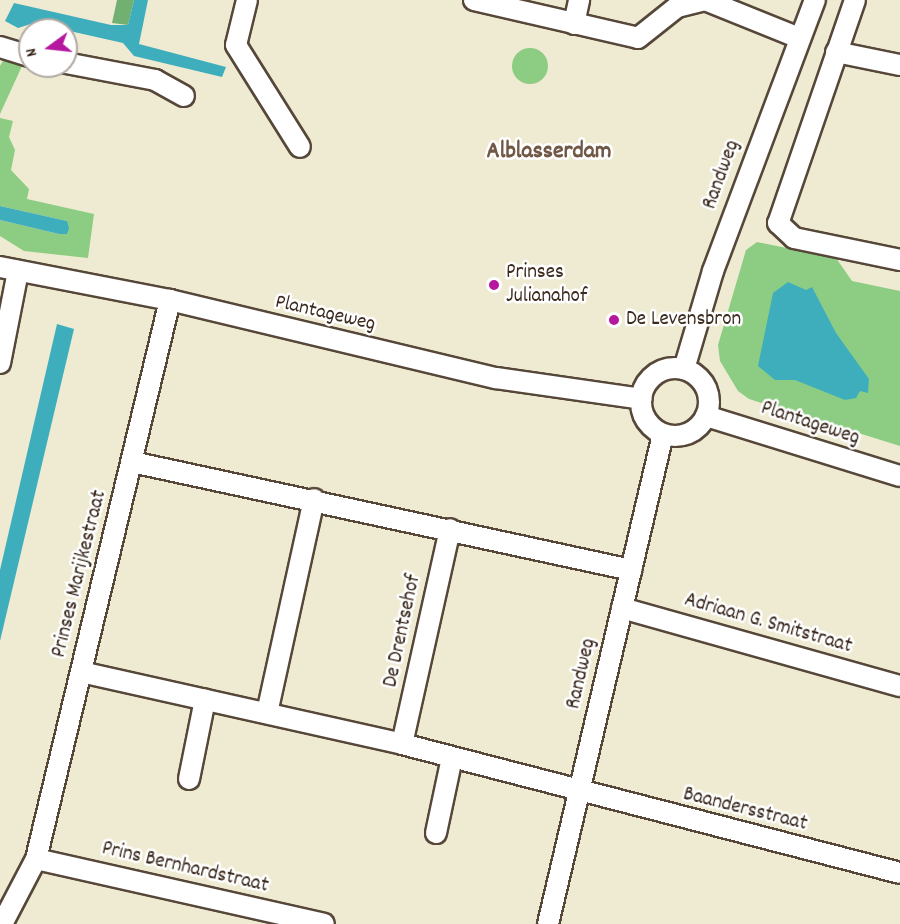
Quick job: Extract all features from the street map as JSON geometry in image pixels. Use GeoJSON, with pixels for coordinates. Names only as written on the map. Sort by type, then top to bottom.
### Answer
{"type":"FeatureCollection","features":[{"type":"Feature","properties":{"kind":"street"},"geometry":{"type":"LineString","coordinates":[[247,0],[236,45],[300,147]]}},
{"type":"Feature","properties":{"kind":"street"},"geometry":{"type":"LineString","coordinates":[[474,0],[638,38],[677,7],[705,0],[799,38]]}},
{"type":"Feature","properties":{"kind":"street"},"geometry":{"type":"LineString","coordinates":[[574,24],[579,0]]}},
{"type":"Feature","properties":{"kind":"street","name":"Randweg"},"geometry":{"type":"LineString","coordinates":[[684,369],[713,271],[815,0]]}},
{"type":"Feature","properties":{"kind":"street"},"geometry":{"type":"LineString","coordinates":[[855,0],[778,223],[794,238],[900,260]]}},
{"type":"Feature","properties":{"kind":"street"},"geometry":{"type":"LineString","coordinates":[[0,47],[18,52]]}},
{"type":"Feature","properties":{"kind":"street"},"geometry":{"type":"LineString","coordinates":[[836,52],[900,65]]}},
{"type":"Feature","properties":{"kind":"street"},"geometry":{"type":"LineString","coordinates":[[78,65],[155,80],[184,96]]}},
{"type":"Feature","properties":{"kind":"street"},"geometry":{"type":"LineString","coordinates":[[0,363],[9,269]]}},
{"type":"Feature","properties":{"kind":"street","name":"Plantageweg"},"geometry":{"type":"LineString","coordinates":[[9,269],[170,300],[496,378],[641,399]]}},
{"type":"Feature","properties":{"kind":"street","name":"Prinses Marijkestraat"},"geometry":{"type":"LineString","coordinates":[[2,924],[36,859],[170,300]]}},
{"type":"Feature","properties":{"kind":"street"},"geometry":{"type":"LineString","coordinates":[[672,368],[684,369],[698,377],[707,390],[706,416],[689,434],[663,434],[646,421],[641,399],[644,388],[656,374],[672,368]]}},
{"type":"Feature","properties":{"kind":"street","name":"Plantageweg"},"geometry":{"type":"LineString","coordinates":[[706,416],[900,476]]}},
{"type":"Feature","properties":{"kind":"street","name":"Randweg"},"geometry":{"type":"LineString","coordinates":[[548,924],[663,434]]}},
{"type":"Feature","properties":{"kind":"street"},"geometry":{"type":"LineString","coordinates":[[132,462],[314,499],[631,570]]}},
{"type":"Feature","properties":{"kind":"street"},"geometry":{"type":"LineString","coordinates":[[267,713],[314,499]]}},
{"type":"Feature","properties":{"kind":"street","name":"De Drentsehof"},"geometry":{"type":"LineString","coordinates":[[402,744],[450,529]]}},
{"type":"Feature","properties":{"kind":"street","name":"Adriaan G. Smitstraat"},"geometry":{"type":"LineString","coordinates":[[622,608],[900,686]]}},
{"type":"Feature","properties":{"kind":"street"},"geometry":{"type":"LineString","coordinates":[[81,672],[402,744],[578,793]]}},
{"type":"Feature","properties":{"kind":"street"},"geometry":{"type":"LineString","coordinates":[[189,779],[205,700]]}},
{"type":"Feature","properties":{"kind":"street"},"geometry":{"type":"LineString","coordinates":[[436,833],[452,758]]}},
{"type":"Feature","properties":{"kind":"street","name":"Baandersstraat"},"geometry":{"type":"LineString","coordinates":[[578,793],[900,873]]}},
{"type":"Feature","properties":{"kind":"street","name":"Prins Bernhardstraat"},"geometry":{"type":"LineString","coordinates":[[36,859],[324,924]]}},
{"type":"Feature","properties":{"kind":"green space"},"geometry":{"type":"Polygon","coordinates":[[[117,0],[134,0],[128,25],[112,23],[117,0]]]}},
{"type":"Feature","properties":{"kind":"green space"},"geometry":{"type":"Polygon","coordinates":[[[530,48],[543,53],[548,66],[543,79],[530,84],[517,79],[512,66],[517,53],[530,48]]]}},
{"type":"Feature","properties":{"kind":"green space"},"geometry":{"type":"Polygon","coordinates":[[[4,59],[18,64],[18,75],[0,114],[0,66],[4,59]]]}},
{"type":"Feature","properties":{"kind":"green space"},"geometry":{"type":"Polygon","coordinates":[[[0,118],[13,121],[9,137],[15,150],[11,170],[29,189],[27,199],[94,214],[88,258],[24,251],[0,236],[0,220],[59,234],[67,221],[0,206],[0,118]]]}},
{"type":"Feature","properties":{"kind":"green space"},"geometry":{"type":"Polygon","coordinates":[[[757,242],[836,258],[852,281],[900,291],[900,446],[749,399],[738,391],[720,361],[718,345],[746,250],[757,242]]]}},
{"type":"Feature","properties":{"kind":"water"},"geometry":{"type":"Polygon","coordinates":[[[134,0],[148,0],[139,44],[226,67],[222,77],[134,56],[123,43],[78,33],[78,18],[18,18],[18,28],[5,21],[14,3],[111,25],[128,25],[134,0]]]}},
{"type":"Feature","properties":{"kind":"water"},"geometry":{"type":"Polygon","coordinates":[[[0,206],[67,221],[69,228],[67,234],[0,220],[0,206]]]}},
{"type":"Feature","properties":{"kind":"water"},"geometry":{"type":"Polygon","coordinates":[[[788,282],[806,290],[812,287],[836,333],[869,379],[868,393],[860,391],[856,398],[845,400],[795,380],[775,380],[758,366],[773,293],[788,282]]]}},
{"type":"Feature","properties":{"kind":"water"},"geometry":{"type":"Polygon","coordinates":[[[57,324],[74,329],[0,641],[0,570],[57,324]]]}},
{"type":"Feature","properties":{"kind":"place","name":"Prinses Julianahof"},"geometry":{"type":"Point","coordinates":[494,285]}},
{"type":"Feature","properties":{"kind":"place","name":"De Levensbron"},"geometry":{"type":"Point","coordinates":[614,320]}},
{"type":"Feature","properties":{"kind":"district","name":"Alblasserdam"},"geometry":{"type":"Point","coordinates":[549,153]}}]}
